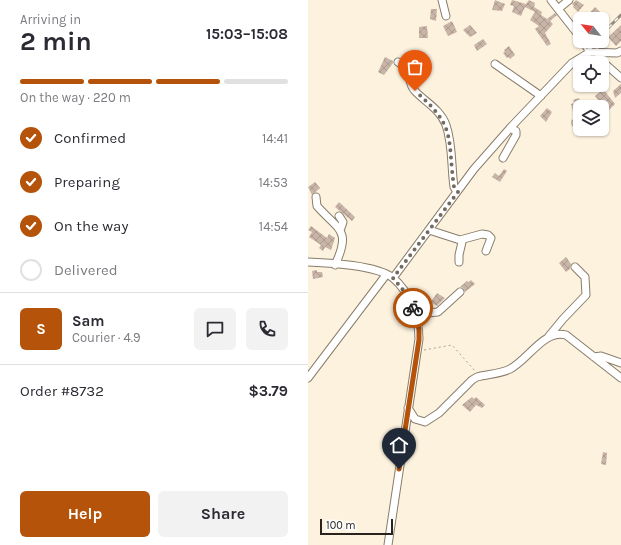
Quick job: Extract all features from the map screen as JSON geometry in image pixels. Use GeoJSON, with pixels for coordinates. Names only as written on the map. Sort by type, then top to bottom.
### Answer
{"type":"FeatureCollection","features":[{"type":"Feature","properties":{"kind":"street"},"geometry":{"type":"LineString","coordinates":[[442,0],[446,16]]}},
{"type":"Feature","properties":{"kind":"street"},"geometry":{"type":"LineString","coordinates":[[551,0],[573,28]]}},
{"type":"Feature","properties":{"kind":"street"},"geometry":{"type":"LineString","coordinates":[[558,9],[569,0]]}},
{"type":"Feature","properties":{"kind":"street"},"geometry":{"type":"LineString","coordinates":[[589,48],[621,78]]}},
{"type":"Feature","properties":{"kind":"street"},"geometry":{"type":"LineString","coordinates":[[308,378],[429,230],[474,169],[510,128],[572,63],[593,52],[617,53],[621,51]]}},
{"type":"Feature","properties":{"kind":"street"},"geometry":{"type":"LineString","coordinates":[[398,62],[407,68],[410,84],[415,91],[434,108],[446,124],[450,140],[454,187],[458,192]]}},
{"type":"Feature","properties":{"kind":"street"},"geometry":{"type":"LineString","coordinates":[[495,64],[541,96]]}},
{"type":"Feature","properties":{"kind":"street"},"geometry":{"type":"LineString","coordinates":[[503,158],[516,135],[516,131],[510,128]]}},
{"type":"Feature","properties":{"kind":"street"},"geometry":{"type":"LineString","coordinates":[[316,197],[317,206],[340,228],[343,240],[336,265]]}},
{"type":"Feature","properties":{"kind":"street"},"geometry":{"type":"LineString","coordinates":[[339,216],[343,222],[340,228]]}},
{"type":"Feature","properties":{"kind":"street"},"geometry":{"type":"LineString","coordinates":[[429,230],[460,240],[482,234],[488,235],[490,238],[486,251]]}},
{"type":"Feature","properties":{"kind":"street"},"geometry":{"type":"LineString","coordinates":[[459,262],[462,242],[460,240]]}},
{"type":"Feature","properties":{"kind":"street"},"geometry":{"type":"LineString","coordinates":[[308,262],[364,268],[390,277],[409,299],[415,314],[419,329],[417,349],[388,545]]}},
{"type":"Feature","properties":{"kind":"street"},"geometry":{"type":"LineString","coordinates":[[408,408],[415,419],[425,422],[439,412],[472,380],[512,368],[547,338],[586,295],[585,277],[575,267]]}},
{"type":"Feature","properties":{"kind":"street"},"geometry":{"type":"LineString","coordinates":[[415,314],[438,312],[460,292]]}},
{"type":"Feature","properties":{"kind":"street"},"geometry":{"type":"LineString","coordinates":[[547,338],[556,334],[566,335],[621,378]]}},
{"type":"Feature","properties":{"kind":"street"},"geometry":{"type":"LineString","coordinates":[[594,357],[601,356],[621,363]]}},
{"type":"Feature","properties":{"kind":"path"},"geometry":{"type":"LineString","coordinates":[[417,349],[425,350],[452,345],[476,371],[483,376]]}},
{"type":"Feature","properties":{"kind":"building"},"geometry":{"type":"Polygon","coordinates":[[[495,0],[505,4],[502,11],[492,10],[495,0]]]}},
{"type":"Feature","properties":{"kind":"building"},"geometry":{"type":"Polygon","coordinates":[[[512,0],[526,4],[529,0],[535,3],[534,7],[542,12],[541,15],[547,19],[555,13],[557,15],[550,21],[553,24],[545,33],[551,44],[547,46],[535,29],[539,26],[530,20],[535,12],[525,7],[521,16],[512,12],[514,6],[510,5],[512,0]]]}},
{"type":"Feature","properties":{"kind":"building"},"geometry":{"type":"Polygon","coordinates":[[[576,0],[584,5],[578,12],[572,4],[576,0]]]}},
{"type":"Feature","properties":{"kind":"building"},"geometry":{"type":"Polygon","coordinates":[[[595,7],[600,12],[590,12],[595,7]]]}},
{"type":"Feature","properties":{"kind":"building"},"geometry":{"type":"Polygon","coordinates":[[[431,9],[437,9],[436,21],[430,19],[431,9]]]}},
{"type":"Feature","properties":{"kind":"building"},"geometry":{"type":"Polygon","coordinates":[[[452,21],[457,32],[448,36],[443,26],[452,21]]]}},
{"type":"Feature","properties":{"kind":"building"},"geometry":{"type":"Polygon","coordinates":[[[470,25],[477,33],[470,37],[463,30],[470,25]]]}},
{"type":"Feature","properties":{"kind":"building"},"geometry":{"type":"Polygon","coordinates":[[[621,25],[621,41],[616,46],[609,36],[621,25]]]}},
{"type":"Feature","properties":{"kind":"building"},"geometry":{"type":"Polygon","coordinates":[[[427,26],[428,38],[419,38],[419,27],[427,26]]]}},
{"type":"Feature","properties":{"kind":"building"},"geometry":{"type":"Polygon","coordinates":[[[483,39],[487,44],[477,51],[474,45],[483,39]]]}},
{"type":"Feature","properties":{"kind":"building"},"geometry":{"type":"Polygon","coordinates":[[[509,46],[515,55],[510,59],[503,53],[509,46]]]}},
{"type":"Feature","properties":{"kind":"building"},"geometry":{"type":"Polygon","coordinates":[[[385,57],[393,61],[393,63],[384,75],[378,72],[385,57]]]}},
{"type":"Feature","properties":{"kind":"building"},"geometry":{"type":"Polygon","coordinates":[[[621,84],[621,93],[615,98],[613,91],[621,84]]]}},
{"type":"Feature","properties":{"kind":"building"},"geometry":{"type":"Polygon","coordinates":[[[600,92],[606,92],[615,104],[609,110],[609,100],[598,100],[595,96],[600,92]]]}},
{"type":"Feature","properties":{"kind":"building"},"geometry":{"type":"Polygon","coordinates":[[[547,108],[552,112],[546,122],[540,116],[547,108]]]}},
{"type":"Feature","properties":{"kind":"building"},"geometry":{"type":"Polygon","coordinates":[[[573,119],[573,127],[571,125],[573,119]]]}},
{"type":"Feature","properties":{"kind":"building"},"geometry":{"type":"Polygon","coordinates":[[[504,169],[507,171],[500,182],[492,177],[495,173],[499,176],[504,169]]]}},
{"type":"Feature","properties":{"kind":"building"},"geometry":{"type":"Polygon","coordinates":[[[315,182],[320,188],[312,195],[308,187],[315,182]]]}},
{"type":"Feature","properties":{"kind":"building"},"geometry":{"type":"Polygon","coordinates":[[[339,202],[355,217],[352,221],[335,207],[339,202]]]}},
{"type":"Feature","properties":{"kind":"building"},"geometry":{"type":"Polygon","coordinates":[[[311,226],[327,238],[329,234],[335,238],[331,250],[325,247],[323,251],[319,248],[321,245],[309,237],[312,232],[308,230],[311,226]]]}},
{"type":"Feature","properties":{"kind":"building"},"geometry":{"type":"Polygon","coordinates":[[[566,257],[571,264],[570,269],[566,272],[559,263],[566,257]]]}},
{"type":"Feature","properties":{"kind":"building"},"geometry":{"type":"Polygon","coordinates":[[[317,270],[317,272],[322,272],[323,277],[313,279],[312,271],[317,270]]]}},
{"type":"Feature","properties":{"kind":"building"},"geometry":{"type":"Polygon","coordinates":[[[471,280],[475,284],[465,292],[463,288],[460,287],[467,281],[469,282],[471,280]]]}},
{"type":"Feature","properties":{"kind":"building"},"geometry":{"type":"Polygon","coordinates":[[[437,293],[445,298],[437,306],[431,302],[437,293]]]}},
{"type":"Feature","properties":{"kind":"building"},"geometry":{"type":"Polygon","coordinates":[[[472,397],[474,399],[476,397],[485,405],[482,408],[476,405],[470,412],[462,405],[472,397]]]}},
{"type":"Feature","properties":{"kind":"building"},"geometry":{"type":"Polygon","coordinates":[[[603,452],[607,453],[606,465],[601,464],[603,452]]]}},
{"type":"Feature","properties":{"kind":"railway"},"geometry":{"type":"LineString","coordinates":[[609,27],[621,15]]}},
{"type":"Feature","properties":{"kind":"way so far"},"geometry":{"type":"LineString","coordinates":[[413,308],[404,291],[393,278],[458,192],[454,189],[450,140],[446,124],[428,101],[415,91]]}},
{"type":"Feature","properties":{"kind":"route"},"geometry":{"type":"LineString","coordinates":[[399,469],[419,340],[419,329],[413,308]]}}]}
